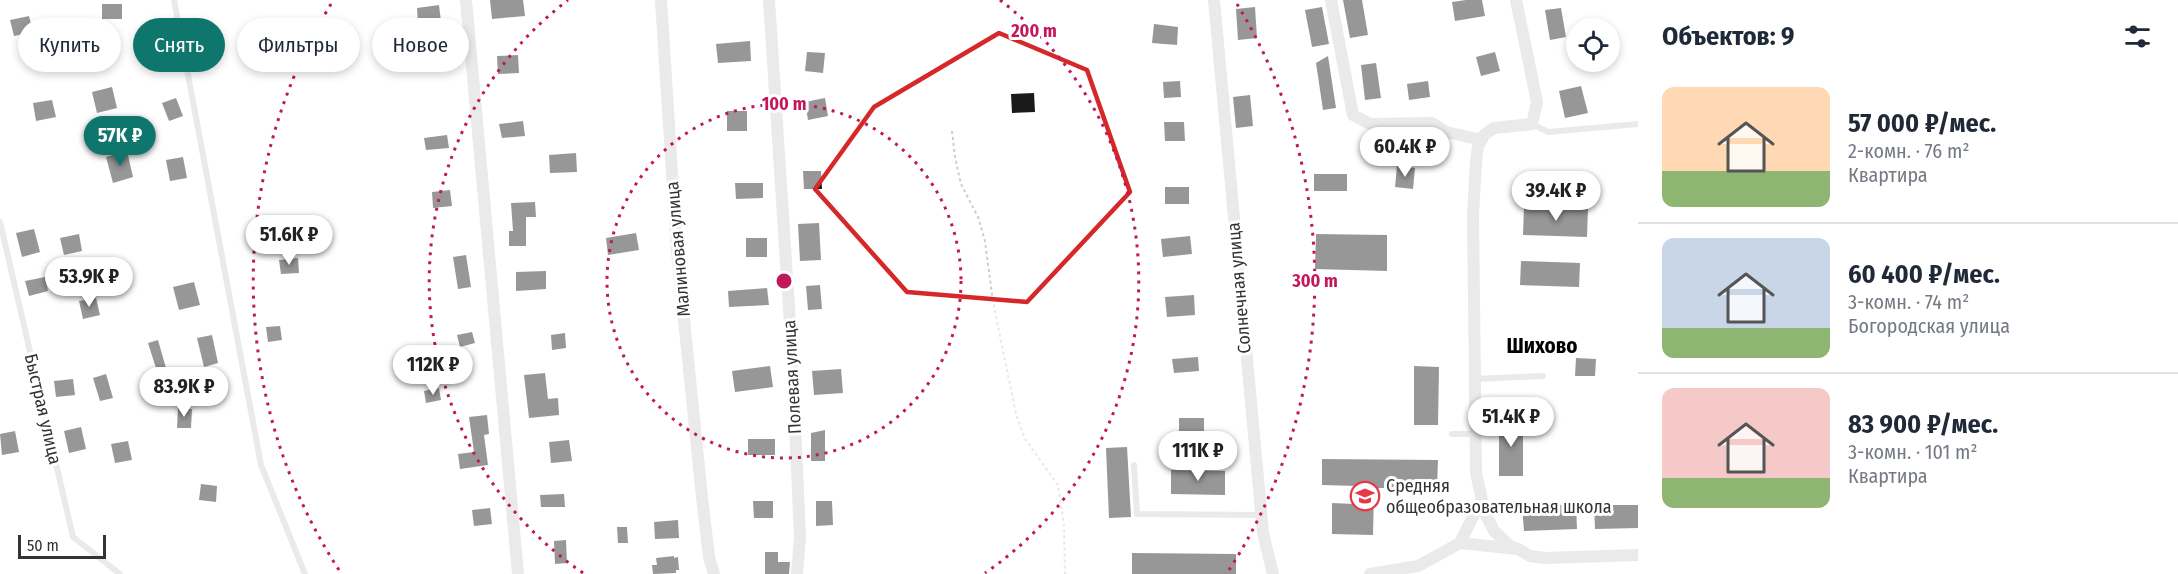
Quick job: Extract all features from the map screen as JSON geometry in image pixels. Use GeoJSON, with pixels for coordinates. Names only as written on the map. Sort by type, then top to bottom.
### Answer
{"type":"FeatureCollection","features":[{"type":"Feature","properties":{"kind":"street"},"geometry":{"type":"LineString","coordinates":[[466,0],[518,574]]}},
{"type":"Feature","properties":{"kind":"street","name":"Малиновая улица"},"geometry":{"type":"LineString","coordinates":[[660,0],[677,251],[702,497],[709,558],[714,574]]}},
{"type":"Feature","properties":{"kind":"street","name":"Полевая улица"},"geometry":{"type":"LineString","coordinates":[[769,0],[792,355],[800,537],[797,574]]}},
{"type":"Feature","properties":{"kind":"street","name":"Солнечная улица"},"geometry":{"type":"LineString","coordinates":[[1214,0],[1261,515],[1273,574]]}},
{"type":"Feature","properties":{"kind":"street"},"geometry":{"type":"LineString","coordinates":[[1331,0],[1353,115],[1370,124],[1432,123],[1446,132],[1482,140]]}},
{"type":"Feature","properties":{"kind":"street"},"geometry":{"type":"LineString","coordinates":[[1516,0],[1537,102],[1532,124],[1494,128],[1485,135],[1478,146],[1476,163],[1473,214],[1474,379],[1476,473],[1481,500],[1494,531],[1510,546],[1530,556],[1545,558],[1638,555]]}},
{"type":"Feature","properties":{"kind":"street"},"geometry":{"type":"LineString","coordinates":[[1460,543],[1481,500]]}},
{"type":"Feature","properties":{"kind":"street"},"geometry":{"type":"LineString","coordinates":[[1370,574],[1418,566],[1460,543],[1518,549]]}},
{"type":"Feature","properties":{"kind":"lane"},"geometry":{"type":"LineString","coordinates":[[174,0],[261,465],[305,574]]}},
{"type":"Feature","properties":{"kind":"lane"},"geometry":{"type":"LineString","coordinates":[[1532,124],[1548,132],[1638,124]]}},
{"type":"Feature","properties":{"kind":"lane","name":"Быстрая улица"},"geometry":{"type":"LineString","coordinates":[[0,222],[73,537],[120,574]]}},
{"type":"Feature","properties":{"kind":"lane"},"geometry":{"type":"LineString","coordinates":[[1474,379],[1543,376]]}},
{"type":"Feature","properties":{"kind":"lane"},"geometry":{"type":"LineString","coordinates":[[1452,434],[1475,434]]}},
{"type":"Feature","properties":{"kind":"lane"},"geometry":{"type":"LineString","coordinates":[[1134,465],[1137,514],[1261,515]]}},
{"type":"Feature","properties":{"kind":"path"},"geometry":{"type":"LineString","coordinates":[[952,131],[961,184],[978,216],[985,241],[993,302],[1016,414],[1025,439],[1058,485],[1064,526],[1065,574]]}},
{"type":"Feature","properties":{"kind":"highlighted area"},"geometry":{"type":"Polygon","coordinates":[[[999,33],[1087,70],[1130,192],[1027,302],[907,292],[815,189],[874,107],[999,33]]]}},
{"type":"Feature","properties":{"kind":"building"},"geometry":{"type":"Polygon","coordinates":[[[490,0],[523,0],[525,16],[492,19],[490,0]]]}},
{"type":"Feature","properties":{"kind":"building"},"geometry":{"type":"Polygon","coordinates":[[[1343,0],[1362,0],[1368,35],[1350,38],[1343,0]]]}},
{"type":"Feature","properties":{"kind":"building"},"geometry":{"type":"Polygon","coordinates":[[[1482,0],[1485,16],[1455,21],[1452,2],[1482,0]]]}},
{"type":"Feature","properties":{"kind":"building"},"geometry":{"type":"Polygon","coordinates":[[[102,4],[122,4],[122,19],[102,18],[102,4]]]}},
{"type":"Feature","properties":{"kind":"building"},"geometry":{"type":"Polygon","coordinates":[[[439,5],[441,18],[418,18],[417,8],[439,5]]]}},
{"type":"Feature","properties":{"kind":"building"},"geometry":{"type":"Polygon","coordinates":[[[1255,7],[1257,38],[1238,40],[1236,9],[1255,7]]]}},
{"type":"Feature","properties":{"kind":"building"},"geometry":{"type":"Polygon","coordinates":[[[1322,7],[1329,44],[1312,47],[1305,10],[1322,7]]]}},
{"type":"Feature","properties":{"kind":"building"},"geometry":{"type":"Polygon","coordinates":[[[1561,8],[1566,37],[1550,40],[1545,10],[1561,8]]]}},
{"type":"Feature","properties":{"kind":"building"},"geometry":{"type":"Polygon","coordinates":[[[18,18],[18,35],[14,36],[10,20],[18,18]]]}},
{"type":"Feature","properties":{"kind":"building"},"geometry":{"type":"Polygon","coordinates":[[[1154,24],[1178,27],[1177,45],[1152,43],[1154,24]]]}},
{"type":"Feature","properties":{"kind":"building"},"geometry":{"type":"Polygon","coordinates":[[[750,41],[751,61],[718,63],[716,44],[750,41]]]}},
{"type":"Feature","properties":{"kind":"building"},"geometry":{"type":"Polygon","coordinates":[[[807,52],[825,53],[823,73],[805,71],[807,52]]]}},
{"type":"Feature","properties":{"kind":"building"},"geometry":{"type":"Polygon","coordinates":[[[1495,52],[1500,71],[1481,76],[1476,57],[1495,52]]]}},
{"type":"Feature","properties":{"kind":"building"},"geometry":{"type":"Polygon","coordinates":[[[518,55],[519,73],[498,74],[497,56],[518,55]]]}},
{"type":"Feature","properties":{"kind":"building"},"geometry":{"type":"Polygon","coordinates":[[[1328,56],[1336,108],[1323,110],[1316,63],[1328,56]]]}},
{"type":"Feature","properties":{"kind":"building"},"geometry":{"type":"Polygon","coordinates":[[[1376,63],[1381,98],[1365,100],[1361,65],[1376,63]]]}},
{"type":"Feature","properties":{"kind":"building"},"geometry":{"type":"Polygon","coordinates":[[[1180,81],[1181,97],[1164,98],[1163,82],[1180,81]]]}},
{"type":"Feature","properties":{"kind":"building"},"geometry":{"type":"Polygon","coordinates":[[[1428,81],[1430,97],[1409,100],[1407,84],[1428,81]]]}},
{"type":"Feature","properties":{"kind":"building"},"geometry":{"type":"Polygon","coordinates":[[[1581,86],[1588,113],[1565,118],[1559,91],[1581,86]]]}},
{"type":"Feature","properties":{"kind":"building"},"geometry":{"type":"Polygon","coordinates":[[[112,87],[117,108],[97,113],[92,92],[112,87]]]}},
{"type":"Feature","properties":{"kind":"building"},"geometry":{"type":"Polygon","coordinates":[[[1034,93],[1035,112],[1012,113],[1011,94],[1034,93]]]}},
{"type":"Feature","properties":{"kind":"building"},"geometry":{"type":"Polygon","coordinates":[[[1250,95],[1253,126],[1236,128],[1233,97],[1250,95]]]}},
{"type":"Feature","properties":{"kind":"building"},"geometry":{"type":"Polygon","coordinates":[[[176,98],[183,116],[169,121],[162,103],[176,98]]]}},
{"type":"Feature","properties":{"kind":"building"},"geometry":{"type":"Polygon","coordinates":[[[825,98],[828,116],[808,120],[805,102],[825,98]]]}},
{"type":"Feature","properties":{"kind":"building"},"geometry":{"type":"Polygon","coordinates":[[[52,100],[56,117],[36,121],[33,103],[52,100]]]}},
{"type":"Feature","properties":{"kind":"building"},"geometry":{"type":"Polygon","coordinates":[[[727,111],[747,111],[747,131],[727,131],[727,111]]]}},
{"type":"Feature","properties":{"kind":"building"},"geometry":{"type":"Polygon","coordinates":[[[523,121],[525,136],[502,138],[499,124],[523,121]]]}},
{"type":"Feature","properties":{"kind":"building"},"geometry":{"type":"Polygon","coordinates":[[[1164,122],[1184,122],[1185,141],[1165,141],[1164,122]]]}},
{"type":"Feature","properties":{"kind":"building"},"geometry":{"type":"Polygon","coordinates":[[[447,135],[449,148],[426,150],[424,138],[447,135]]]}},
{"type":"Feature","properties":{"kind":"building"},"geometry":{"type":"Polygon","coordinates":[[[1402,137],[1404,154],[1386,155],[1385,138],[1402,137]]]}},
{"type":"Feature","properties":{"kind":"building"},"geometry":{"type":"Polygon","coordinates":[[[127,151],[133,177],[113,183],[106,157],[127,151]]]}},
{"type":"Feature","properties":{"kind":"building"},"geometry":{"type":"Polygon","coordinates":[[[576,153],[577,172],[550,173],[549,155],[576,153]]]}},
{"type":"Feature","properties":{"kind":"building"},"geometry":{"type":"Polygon","coordinates":[[[183,157],[187,178],[170,181],[166,160],[183,157]]]}},
{"type":"Feature","properties":{"kind":"building"},"geometry":{"type":"Polygon","coordinates":[[[1397,166],[1415,168],[1413,189],[1395,187],[1397,166]]]}},
{"type":"Feature","properties":{"kind":"building"},"geometry":{"type":"Polygon","coordinates":[[[803,171],[821,171],[822,189],[804,189],[803,171]]]}},
{"type":"Feature","properties":{"kind":"building"},"geometry":{"type":"Polygon","coordinates":[[[1314,174],[1347,174],[1347,191],[1314,191],[1314,174]]]}},
{"type":"Feature","properties":{"kind":"building"},"geometry":{"type":"Polygon","coordinates":[[[735,183],[763,183],[763,198],[736,199],[735,183]]]}},
{"type":"Feature","properties":{"kind":"building"},"geometry":{"type":"Polygon","coordinates":[[[1165,187],[1189,187],[1189,204],[1165,204],[1165,187]]]}},
{"type":"Feature","properties":{"kind":"building"},"geometry":{"type":"Polygon","coordinates":[[[450,190],[452,206],[433,208],[432,192],[450,190]]]}},
{"type":"Feature","properties":{"kind":"building"},"geometry":{"type":"Polygon","coordinates":[[[535,202],[536,217],[526,217],[526,246],[509,246],[509,231],[513,231],[511,203],[535,202]]]}},
{"type":"Feature","properties":{"kind":"building"},"geometry":{"type":"Polygon","coordinates":[[[1524,207],[1588,209],[1587,237],[1523,235],[1524,207]]]}},
{"type":"Feature","properties":{"kind":"building"},"geometry":{"type":"Polygon","coordinates":[[[288,221],[290,236],[274,238],[272,223],[288,221]]]}},
{"type":"Feature","properties":{"kind":"building"},"geometry":{"type":"Polygon","coordinates":[[[819,223],[821,260],[800,261],[798,224],[819,223]]]}},
{"type":"Feature","properties":{"kind":"building"},"geometry":{"type":"Polygon","coordinates":[[[34,229],[40,252],[22,257],[16,233],[34,229]]]}},
{"type":"Feature","properties":{"kind":"building"},"geometry":{"type":"Polygon","coordinates":[[[636,233],[639,250],[608,255],[606,238],[636,233]]]}},
{"type":"Feature","properties":{"kind":"building"},"geometry":{"type":"Polygon","coordinates":[[[79,234],[82,251],[64,255],[60,238],[79,234]]]}},
{"type":"Feature","properties":{"kind":"building"},"geometry":{"type":"Polygon","coordinates":[[[1316,234],[1387,235],[1387,271],[1315,269],[1316,234]]]}},
{"type":"Feature","properties":{"kind":"building"},"geometry":{"type":"Polygon","coordinates":[[[1190,236],[1192,254],[1163,257],[1161,239],[1190,236]]]}},
{"type":"Feature","properties":{"kind":"building"},"geometry":{"type":"Polygon","coordinates":[[[746,238],[767,238],[767,257],[746,257],[746,238]]]}},
{"type":"Feature","properties":{"kind":"building"},"geometry":{"type":"Polygon","coordinates":[[[466,255],[471,287],[458,289],[453,257],[466,255]]]}},
{"type":"Feature","properties":{"kind":"building"},"geometry":{"type":"Polygon","coordinates":[[[298,258],[299,273],[281,274],[279,260],[298,258]]]}},
{"type":"Feature","properties":{"kind":"building"},"geometry":{"type":"Polygon","coordinates":[[[1521,261],[1580,263],[1579,287],[1520,285],[1521,261]]]}},
{"type":"Feature","properties":{"kind":"building"},"geometry":{"type":"Polygon","coordinates":[[[546,271],[546,289],[516,291],[516,272],[546,271]]]}},
{"type":"Feature","properties":{"kind":"building"},"geometry":{"type":"Polygon","coordinates":[[[45,277],[48,291],[29,296],[25,281],[45,277]]]}},
{"type":"Feature","properties":{"kind":"building"},"geometry":{"type":"Polygon","coordinates":[[[194,282],[200,305],[179,310],[173,287],[194,282]]]}},
{"type":"Feature","properties":{"kind":"building"},"geometry":{"type":"Polygon","coordinates":[[[820,285],[822,309],[808,310],[806,286],[820,285]]]}},
{"type":"Feature","properties":{"kind":"building"},"geometry":{"type":"Polygon","coordinates":[[[767,288],[769,305],[729,307],[728,291],[767,288]]]}},
{"type":"Feature","properties":{"kind":"building"},"geometry":{"type":"Polygon","coordinates":[[[1194,295],[1195,315],[1167,317],[1165,297],[1194,295]]]}},
{"type":"Feature","properties":{"kind":"building"},"geometry":{"type":"Polygon","coordinates":[[[96,298],[100,315],[83,319],[79,301],[96,298]]]}},
{"type":"Feature","properties":{"kind":"building"},"geometry":{"type":"Polygon","coordinates":[[[280,326],[282,340],[268,342],[266,327],[280,326]]]}},
{"type":"Feature","properties":{"kind":"building"},"geometry":{"type":"Polygon","coordinates":[[[472,332],[475,343],[460,347],[457,335],[472,332]]]}},
{"type":"Feature","properties":{"kind":"building"},"geometry":{"type":"Polygon","coordinates":[[[565,333],[566,348],[552,350],[551,335],[565,333]]]}},
{"type":"Feature","properties":{"kind":"building"},"geometry":{"type":"Polygon","coordinates":[[[212,335],[218,363],[204,367],[197,338],[212,335]]]}},
{"type":"Feature","properties":{"kind":"building"},"geometry":{"type":"Polygon","coordinates":[[[158,340],[170,382],[161,384],[148,343],[158,340]]]}},
{"type":"Feature","properties":{"kind":"building"},"geometry":{"type":"Polygon","coordinates":[[[1198,357],[1199,371],[1174,373],[1172,359],[1198,357]]]}},
{"type":"Feature","properties":{"kind":"building"},"geometry":{"type":"Polygon","coordinates":[[[1576,358],[1596,359],[1595,376],[1575,376],[1576,358]]]}},
{"type":"Feature","properties":{"kind":"building"},"geometry":{"type":"Polygon","coordinates":[[[770,366],[773,387],[735,392],[732,371],[770,366]]]}},
{"type":"Feature","properties":{"kind":"building"},"geometry":{"type":"Polygon","coordinates":[[[1414,366],[1439,367],[1438,425],[1414,425],[1414,366]]]}},
{"type":"Feature","properties":{"kind":"building"},"geometry":{"type":"Polygon","coordinates":[[[841,369],[843,393],[814,395],[812,371],[841,369]]]}},
{"type":"Feature","properties":{"kind":"building"},"geometry":{"type":"Polygon","coordinates":[[[545,373],[548,399],[558,398],[559,415],[529,418],[524,375],[545,373]]]}},
{"type":"Feature","properties":{"kind":"building"},"geometry":{"type":"Polygon","coordinates":[[[106,374],[113,398],[100,401],[93,378],[106,374]]]}},
{"type":"Feature","properties":{"kind":"building"},"geometry":{"type":"Polygon","coordinates":[[[73,379],[75,395],[56,397],[54,381],[73,379]]]}},
{"type":"Feature","properties":{"kind":"building"},"geometry":{"type":"Polygon","coordinates":[[[439,388],[441,400],[426,403],[424,391],[439,388]]]}},
{"type":"Feature","properties":{"kind":"building"},"geometry":{"type":"Polygon","coordinates":[[[178,408],[192,409],[191,428],[177,428],[178,408]]]}},
{"type":"Feature","properties":{"kind":"building"},"geometry":{"type":"Polygon","coordinates":[[[487,415],[489,434],[484,435],[488,465],[460,469],[458,454],[474,452],[469,417],[487,415]]]}},
{"type":"Feature","properties":{"kind":"building"},"geometry":{"type":"Polygon","coordinates":[[[1179,418],[1204,418],[1204,435],[1179,436],[1179,418]]]}},
{"type":"Feature","properties":{"kind":"building"},"geometry":{"type":"Polygon","coordinates":[[[1499,420],[1523,421],[1523,476],[1499,476],[1499,420]]]}},
{"type":"Feature","properties":{"kind":"building"},"geometry":{"type":"Polygon","coordinates":[[[81,427],[86,449],[69,453],[64,431],[81,427]]]}},
{"type":"Feature","properties":{"kind":"building"},"geometry":{"type":"Polygon","coordinates":[[[825,430],[825,461],[811,461],[811,433],[825,430]]]}},
{"type":"Feature","properties":{"kind":"building"},"geometry":{"type":"Polygon","coordinates":[[[15,431],[19,452],[2,455],[0,434],[15,431]]]}},
{"type":"Feature","properties":{"kind":"building"},"geometry":{"type":"Polygon","coordinates":[[[748,439],[775,439],[775,455],[748,455],[748,439]]]}},
{"type":"Feature","properties":{"kind":"building"},"geometry":{"type":"Polygon","coordinates":[[[569,440],[572,461],[551,463],[549,442],[569,440]]]}},
{"type":"Feature","properties":{"kind":"building"},"geometry":{"type":"Polygon","coordinates":[[[128,441],[132,460],[115,463],[111,444],[128,441]]]}},
{"type":"Feature","properties":{"kind":"building"},"geometry":{"type":"Polygon","coordinates":[[[1127,447],[1131,517],[1109,518],[1106,448],[1127,447]]]}},
{"type":"Feature","properties":{"kind":"building","name":"Средняя общеобразовательная школа"},"geometry":{"type":"Polygon","coordinates":[[[1322,459],[1438,460],[1437,488],[1374,488],[1373,535],[1332,534],[1332,503],[1355,504],[1356,486],[1322,485],[1322,459]]]}},
{"type":"Feature","properties":{"kind":"building"},"geometry":{"type":"Polygon","coordinates":[[[1171,470],[1225,471],[1225,495],[1171,494],[1171,470]]]}},
{"type":"Feature","properties":{"kind":"building"},"geometry":{"type":"Polygon","coordinates":[[[201,484],[217,486],[216,502],[199,500],[201,484]]]}},
{"type":"Feature","properties":{"kind":"building"},"geometry":{"type":"Polygon","coordinates":[[[564,494],[565,507],[541,507],[540,495],[564,494]]]}},
{"type":"Feature","properties":{"kind":"building"},"geometry":{"type":"Polygon","coordinates":[[[753,501],[773,501],[773,518],[754,518],[753,501]]]}},
{"type":"Feature","properties":{"kind":"building"},"geometry":{"type":"Polygon","coordinates":[[[816,501],[832,501],[833,525],[816,526],[816,501]]]}},
{"type":"Feature","properties":{"kind":"building"},"geometry":{"type":"Polygon","coordinates":[[[1576,504],[1577,529],[1524,531],[1522,507],[1576,504]]]}},
{"type":"Feature","properties":{"kind":"building"},"geometry":{"type":"Polygon","coordinates":[[[1594,505],[1638,505],[1638,528],[1595,529],[1594,505]]]}},
{"type":"Feature","properties":{"kind":"building"},"geometry":{"type":"Polygon","coordinates":[[[490,508],[492,524],[474,526],[472,510],[490,508]]]}},
{"type":"Feature","properties":{"kind":"building"},"geometry":{"type":"Polygon","coordinates":[[[678,520],[679,538],[655,539],[654,522],[678,520]]]}},
{"type":"Feature","properties":{"kind":"building"},"geometry":{"type":"Polygon","coordinates":[[[617,527],[627,527],[628,543],[618,543],[617,527]]]}},
{"type":"Feature","properties":{"kind":"building"},"geometry":{"type":"Polygon","coordinates":[[[566,540],[567,563],[555,564],[554,541],[566,540]]]}},
{"type":"Feature","properties":{"kind":"building"},"geometry":{"type":"Polygon","coordinates":[[[765,552],[778,552],[778,562],[790,562],[789,574],[765,574],[765,552]]]}},
{"type":"Feature","properties":{"kind":"building"},"geometry":{"type":"Polygon","coordinates":[[[1132,553],[1236,554],[1236,574],[1132,574],[1132,553]]]}},
{"type":"Feature","properties":{"kind":"building"},"geometry":{"type":"Polygon","coordinates":[[[674,556],[674,558],[678,557],[679,570],[676,570],[676,573],[653,574],[652,565],[657,565],[656,558],[674,556]]]}},
{"type":"Feature","properties":{"kind":"place","name":"Средняя общеобразовательная школа"},"geometry":{"type":"Point","coordinates":[1365,496]}},
{"type":"Feature","properties":{"kind":"district","name":"Шихово"},"geometry":{"type":"Point","coordinates":[1542,346]}}]}
